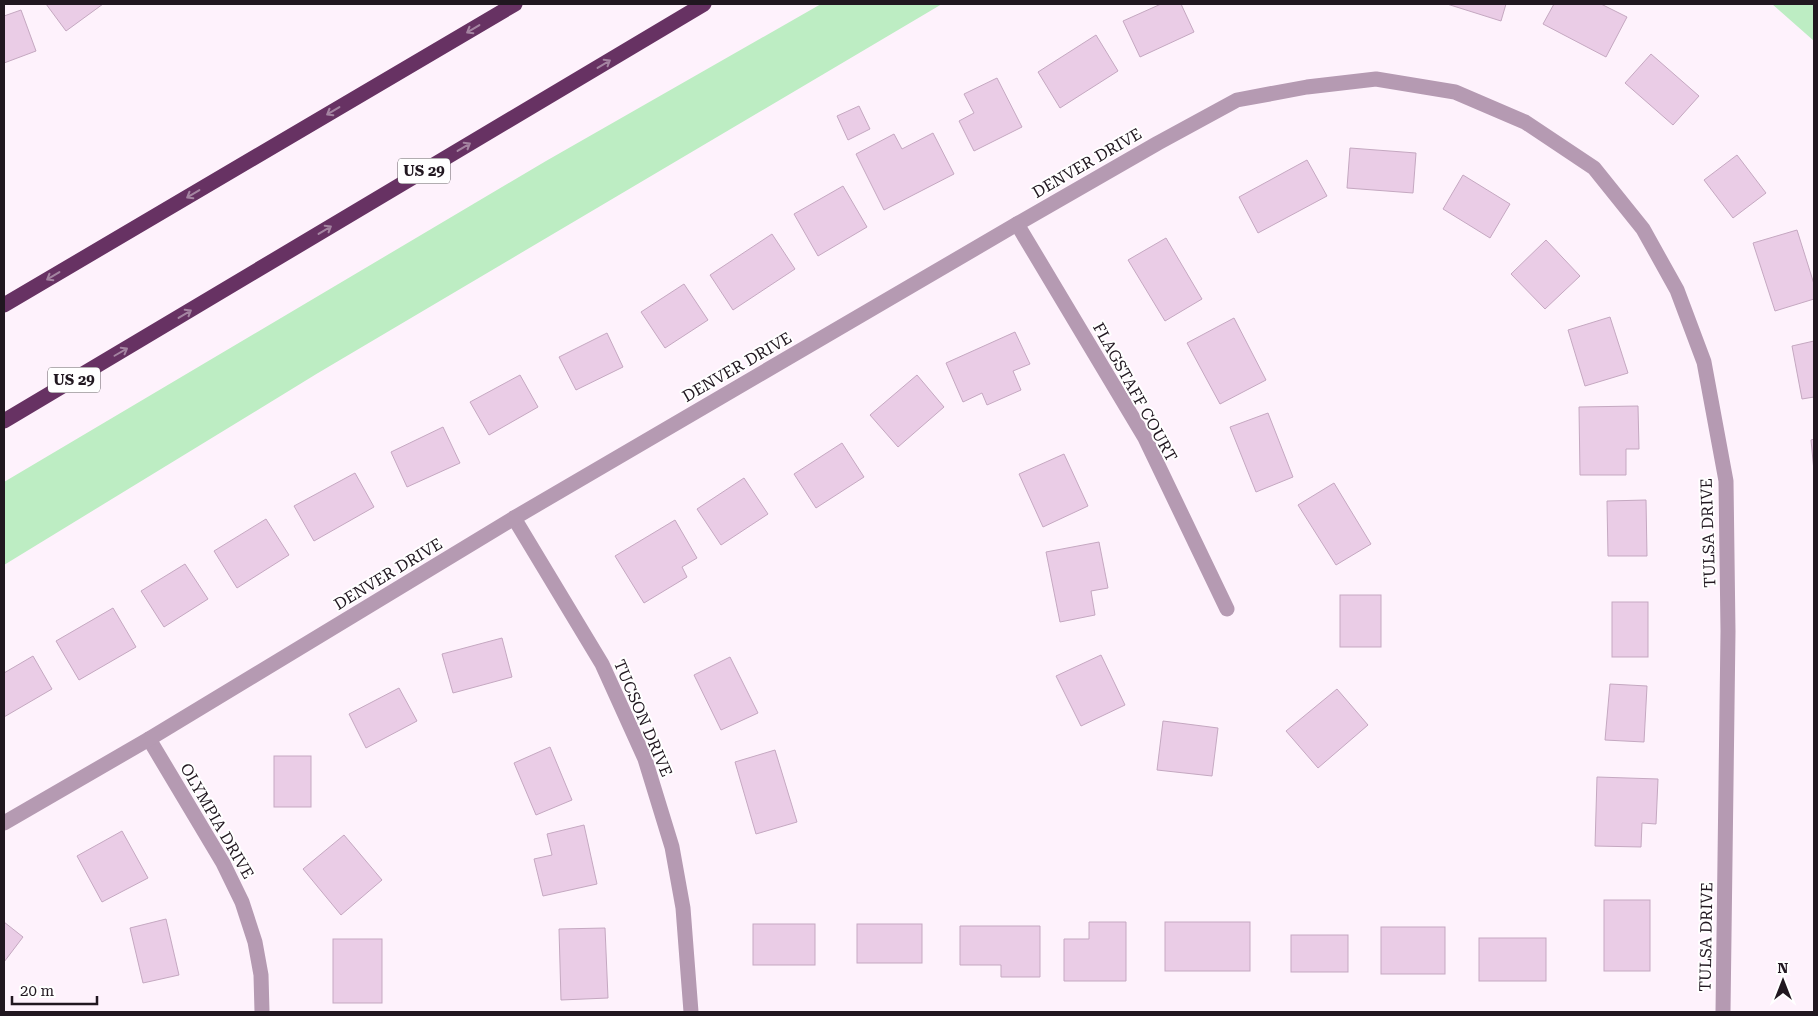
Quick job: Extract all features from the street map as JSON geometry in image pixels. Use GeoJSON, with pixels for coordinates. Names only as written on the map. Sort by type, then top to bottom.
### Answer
{"type":"FeatureCollection","features":[{"type":"Feature","properties":{"kind":"highway"},"geometry":{"type":"LineString","coordinates":[[4,305],[516,4]]}},
{"type":"Feature","properties":{"kind":"highway","name":"US 29"},"geometry":{"type":"LineString","coordinates":[[4,421],[704,4]]}},
{"type":"Feature","properties":{"kind":"street","name":"DENVER DRIVE"},"geometry":{"type":"LineString","coordinates":[[4,823],[149,739],[514,518],[1017,224],[1237,100],[1307,87],[1376,79],[1454,92],[1525,122]]}},
{"type":"Feature","properties":{"kind":"street","name":"TULSA DRIVE"},"geometry":{"type":"LineString","coordinates":[[1525,122],[1594,168],[1643,229],[1677,290],[1704,362],[1726,481],[1728,630],[1723,1012]]}},
{"type":"Feature","properties":{"kind":"street","name":"FLAGSTAFF COURT"},"geometry":{"type":"LineString","coordinates":[[1017,224],[1145,438],[1227,609]]}},
{"type":"Feature","properties":{"kind":"street","name":"TUCSON DRIVE"},"geometry":{"type":"LineString","coordinates":[[514,518],[602,664],[645,759],[672,846],[683,908],[691,1012]]}},
{"type":"Feature","properties":{"kind":"street","name":"OLYMPIA DRIVE"},"geometry":{"type":"LineString","coordinates":[[149,739],[223,862],[242,902],[254,942],[261,975],[262,1012]]}},
{"type":"Feature","properties":{"kind":"green space"},"geometry":{"type":"Polygon","coordinates":[[[821,4],[942,4],[318,373],[4,565],[4,482],[546,161],[821,4]]]}},
{"type":"Feature","properties":{"kind":"green space"},"geometry":{"type":"Polygon","coordinates":[[[1772,4],[1814,4],[1814,41],[1772,4]]]}},
{"type":"Feature","properties":{"kind":"building"},"geometry":{"type":"Polygon","coordinates":[[[46,4],[103,4],[66,31],[46,4]]]}},
{"type":"Feature","properties":{"kind":"building"},"geometry":{"type":"Polygon","coordinates":[[[1161,4],[1181,4],[1194,32],[1140,57],[1123,21],[1161,4]]]}},
{"type":"Feature","properties":{"kind":"building"},"geometry":{"type":"Polygon","coordinates":[[[1447,4],[1506,4],[1501,21],[1447,4]]]}},
{"type":"Feature","properties":{"kind":"building"},"geometry":{"type":"Polygon","coordinates":[[[1554,4],[1601,4],[1627,17],[1606,57],[1543,24],[1554,4]]]}},
{"type":"Feature","properties":{"kind":"building"},"geometry":{"type":"Polygon","coordinates":[[[21,10],[36,51],[4,63],[4,16],[21,10]]]}},
{"type":"Feature","properties":{"kind":"building"},"geometry":{"type":"Polygon","coordinates":[[[1096,35],[1118,71],[1060,108],[1038,72],[1096,35]]]}},
{"type":"Feature","properties":{"kind":"building"},"geometry":{"type":"Polygon","coordinates":[[[1651,54],[1699,96],[1673,125],[1625,83],[1651,54]]]}},
{"type":"Feature","properties":{"kind":"building"},"geometry":{"type":"Polygon","coordinates":[[[997,78],[1022,127],[974,151],[959,121],[974,113],[964,94],[997,78]]]}},
{"type":"Feature","properties":{"kind":"building"},"geometry":{"type":"Polygon","coordinates":[[[859,106],[870,129],[848,140],[837,116],[859,106]]]}},
{"type":"Feature","properties":{"kind":"building"},"geometry":{"type":"Polygon","coordinates":[[[933,133],[954,174],[884,210],[856,154],[894,134],[902,149],[933,133]]]}},
{"type":"Feature","properties":{"kind":"building"},"geometry":{"type":"Polygon","coordinates":[[[1350,148],[1416,153],[1413,193],[1347,188],[1350,148]]]}},
{"type":"Feature","properties":{"kind":"building"},"geometry":{"type":"Polygon","coordinates":[[[1737,155],[1766,193],[1733,218],[1704,180],[1737,155]]]}},
{"type":"Feature","properties":{"kind":"building"},"geometry":{"type":"Polygon","coordinates":[[[1307,160],[1327,196],[1258,233],[1239,197],[1307,160]]]}},
{"type":"Feature","properties":{"kind":"building"},"geometry":{"type":"Polygon","coordinates":[[[1463,175],[1510,204],[1490,238],[1443,209],[1463,175]]]}},
{"type":"Feature","properties":{"kind":"building"},"geometry":{"type":"Polygon","coordinates":[[[843,186],[867,227],[818,256],[794,214],[843,186]]]}},
{"type":"Feature","properties":{"kind":"building"},"geometry":{"type":"Polygon","coordinates":[[[1797,230],[1814,284],[1814,299],[1775,311],[1753,243],[1797,230]]]}},
{"type":"Feature","properties":{"kind":"building"},"geometry":{"type":"Polygon","coordinates":[[[772,234],[795,269],[733,310],[710,275],[772,234]]]}},
{"type":"Feature","properties":{"kind":"building"},"geometry":{"type":"Polygon","coordinates":[[[1166,238],[1202,299],[1165,321],[1128,260],[1166,238]]]}},
{"type":"Feature","properties":{"kind":"building"},"geometry":{"type":"Polygon","coordinates":[[[1546,240],[1580,276],[1545,309],[1511,274],[1546,240]]]}},
{"type":"Feature","properties":{"kind":"building"},"geometry":{"type":"Polygon","coordinates":[[[684,284],[708,320],[665,348],[641,312],[684,284]]]}},
{"type":"Feature","properties":{"kind":"building"},"geometry":{"type":"Polygon","coordinates":[[[1610,317],[1628,373],[1585,386],[1568,330],[1610,317]]]}},
{"type":"Feature","properties":{"kind":"building"},"geometry":{"type":"Polygon","coordinates":[[[1234,318],[1266,380],[1220,404],[1187,343],[1234,318]]]}},
{"type":"Feature","properties":{"kind":"building"},"geometry":{"type":"Polygon","coordinates":[[[1015,332],[1030,364],[1013,371],[1021,390],[987,405],[982,393],[963,402],[946,363],[1015,332]]]}},
{"type":"Feature","properties":{"kind":"building"},"geometry":{"type":"Polygon","coordinates":[[[607,333],[623,367],[576,390],[559,357],[607,333]]]}},
{"type":"Feature","properties":{"kind":"building"},"geometry":{"type":"Polygon","coordinates":[[[1814,341],[1814,397],[1802,399],[1792,346],[1814,341]]]}},
{"type":"Feature","properties":{"kind":"building"},"geometry":{"type":"Polygon","coordinates":[[[520,375],[538,407],[489,435],[470,402],[520,375]]]}},
{"type":"Feature","properties":{"kind":"building"},"geometry":{"type":"Polygon","coordinates":[[[917,375],[944,407],[898,447],[870,415],[917,375]]]}},
{"type":"Feature","properties":{"kind":"building"},"geometry":{"type":"Polygon","coordinates":[[[1638,406],[1639,449],[1626,449],[1626,475],[1580,475],[1579,407],[1638,406]]]}},
{"type":"Feature","properties":{"kind":"building"},"geometry":{"type":"Polygon","coordinates":[[[1268,413],[1293,477],[1256,492],[1230,427],[1268,413]]]}},
{"type":"Feature","properties":{"kind":"building"},"geometry":{"type":"Polygon","coordinates":[[[443,427],[460,463],[407,487],[391,452],[443,427]]]}},
{"type":"Feature","properties":{"kind":"building"},"geometry":{"type":"Polygon","coordinates":[[[1814,439],[1814,471],[1811,440],[1814,439]]]}},
{"type":"Feature","properties":{"kind":"building"},"geometry":{"type":"Polygon","coordinates":[[[842,443],[864,477],[816,508],[794,474],[842,443]]]}},
{"type":"Feature","properties":{"kind":"building"},"geometry":{"type":"Polygon","coordinates":[[[1064,454],[1088,506],[1043,527],[1019,474],[1064,454]]]}},
{"type":"Feature","properties":{"kind":"building"},"geometry":{"type":"Polygon","coordinates":[[[355,473],[374,507],[314,541],[294,506],[355,473]]]}},
{"type":"Feature","properties":{"kind":"building"},"geometry":{"type":"Polygon","coordinates":[[[744,478],[768,514],[721,545],[697,509],[744,478]]]}},
{"type":"Feature","properties":{"kind":"building"},"geometry":{"type":"Polygon","coordinates":[[[1334,483],[1371,544],[1336,565],[1298,505],[1334,483]]]}},
{"type":"Feature","properties":{"kind":"building"},"geometry":{"type":"Polygon","coordinates":[[[1646,500],[1647,556],[1608,556],[1607,501],[1646,500]]]}},
{"type":"Feature","properties":{"kind":"building"},"geometry":{"type":"Polygon","coordinates":[[[266,519],[289,555],[237,588],[214,551],[266,519]]]}},
{"type":"Feature","properties":{"kind":"building"},"geometry":{"type":"Polygon","coordinates":[[[675,520],[697,558],[682,567],[687,577],[644,603],[615,556],[675,520]]]}},
{"type":"Feature","properties":{"kind":"building"},"geometry":{"type":"Polygon","coordinates":[[[1099,542],[1108,588],[1091,591],[1095,615],[1060,622],[1046,552],[1099,542]]]}},
{"type":"Feature","properties":{"kind":"building"},"geometry":{"type":"Polygon","coordinates":[[[185,564],[208,599],[164,627],[141,591],[185,564]]]}},
{"type":"Feature","properties":{"kind":"building"},"geometry":{"type":"Polygon","coordinates":[[[1340,595],[1381,595],[1381,647],[1340,647],[1340,595]]]}},
{"type":"Feature","properties":{"kind":"building"},"geometry":{"type":"Polygon","coordinates":[[[1612,602],[1648,602],[1648,657],[1612,657],[1612,602]]]}},
{"type":"Feature","properties":{"kind":"building"},"geometry":{"type":"Polygon","coordinates":[[[113,608],[136,647],[79,680],[56,641],[113,608]]]}},
{"type":"Feature","properties":{"kind":"building"},"geometry":{"type":"Polygon","coordinates":[[[502,638],[512,677],[453,693],[442,654],[502,638]]]}},
{"type":"Feature","properties":{"kind":"building"},"geometry":{"type":"Polygon","coordinates":[[[1101,655],[1125,705],[1081,726],[1056,676],[1101,655]]]}},
{"type":"Feature","properties":{"kind":"building"},"geometry":{"type":"Polygon","coordinates":[[[33,656],[52,689],[4,717],[4,673],[33,656]]]}},
{"type":"Feature","properties":{"kind":"building"},"geometry":{"type":"Polygon","coordinates":[[[730,657],[758,713],[721,730],[694,675],[730,657]]]}},
{"type":"Feature","properties":{"kind":"building"},"geometry":{"type":"Polygon","coordinates":[[[1610,684],[1647,686],[1644,742],[1605,740],[1610,684]]]}},
{"type":"Feature","properties":{"kind":"building"},"geometry":{"type":"Polygon","coordinates":[[[399,688],[417,721],[366,748],[349,714],[399,688]]]}},
{"type":"Feature","properties":{"kind":"building"},"geometry":{"type":"Polygon","coordinates":[[[1337,689],[1368,725],[1318,768],[1286,731],[1337,689]]]}},
{"type":"Feature","properties":{"kind":"building"},"geometry":{"type":"Polygon","coordinates":[[[1163,721],[1218,728],[1212,776],[1157,770],[1163,721]]]}},
{"type":"Feature","properties":{"kind":"building"},"geometry":{"type":"Polygon","coordinates":[[[550,747],[572,800],[536,815],[514,763],[550,747]]]}},
{"type":"Feature","properties":{"kind":"building"},"geometry":{"type":"Polygon","coordinates":[[[775,750],[797,822],[756,834],[735,762],[775,750]]]}},
{"type":"Feature","properties":{"kind":"building"},"geometry":{"type":"Polygon","coordinates":[[[274,756],[311,756],[311,807],[274,807],[274,756]]]}},
{"type":"Feature","properties":{"kind":"building"},"geometry":{"type":"Polygon","coordinates":[[[1597,777],[1658,779],[1656,824],[1642,823],[1641,847],[1595,846],[1597,777]]]}},
{"type":"Feature","properties":{"kind":"building"},"geometry":{"type":"Polygon","coordinates":[[[584,825],[597,884],[543,896],[534,859],[552,855],[547,834],[584,825]]]}},
{"type":"Feature","properties":{"kind":"building"},"geometry":{"type":"Polygon","coordinates":[[[122,831],[148,878],[102,902],[77,856],[122,831]]]}},
{"type":"Feature","properties":{"kind":"building"},"geometry":{"type":"Polygon","coordinates":[[[344,835],[382,880],[341,915],[303,869],[344,835]]]}},
{"type":"Feature","properties":{"kind":"building"},"geometry":{"type":"Polygon","coordinates":[[[1604,900],[1650,900],[1650,971],[1604,971],[1604,900]]]}},
{"type":"Feature","properties":{"kind":"building"},"geometry":{"type":"Polygon","coordinates":[[[166,919],[179,975],[143,983],[130,928],[166,919]]]}},
{"type":"Feature","properties":{"kind":"building"},"geometry":{"type":"Polygon","coordinates":[[[4,922],[23,937],[4,962],[4,922]]]}},
{"type":"Feature","properties":{"kind":"building"},"geometry":{"type":"Polygon","coordinates":[[[1089,922],[1126,922],[1126,981],[1064,981],[1064,939],[1089,939],[1089,922]]]}},
{"type":"Feature","properties":{"kind":"building"},"geometry":{"type":"Polygon","coordinates":[[[1165,922],[1250,922],[1250,971],[1165,971],[1165,922]]]}},
{"type":"Feature","properties":{"kind":"building"},"geometry":{"type":"Polygon","coordinates":[[[753,924],[815,924],[815,965],[753,965],[753,924]]]}},
{"type":"Feature","properties":{"kind":"building"},"geometry":{"type":"Polygon","coordinates":[[[857,924],[922,924],[922,963],[857,963],[857,924]]]}},
{"type":"Feature","properties":{"kind":"building"},"geometry":{"type":"Polygon","coordinates":[[[960,926],[1040,926],[1040,977],[1001,977],[1001,965],[960,965],[960,926]]]}},
{"type":"Feature","properties":{"kind":"building"},"geometry":{"type":"Polygon","coordinates":[[[1381,927],[1445,927],[1445,974],[1381,974],[1381,927]]]}},
{"type":"Feature","properties":{"kind":"building"},"geometry":{"type":"Polygon","coordinates":[[[605,928],[608,998],[561,1000],[559,929],[605,928]]]}},
{"type":"Feature","properties":{"kind":"building"},"geometry":{"type":"Polygon","coordinates":[[[1291,935],[1348,935],[1348,972],[1291,972],[1291,935]]]}},
{"type":"Feature","properties":{"kind":"building"},"geometry":{"type":"Polygon","coordinates":[[[1479,938],[1546,938],[1546,981],[1479,981],[1479,938]]]}},
{"type":"Feature","properties":{"kind":"building"},"geometry":{"type":"Polygon","coordinates":[[[333,939],[382,939],[382,1003],[333,1003],[333,939]]]}}]}
